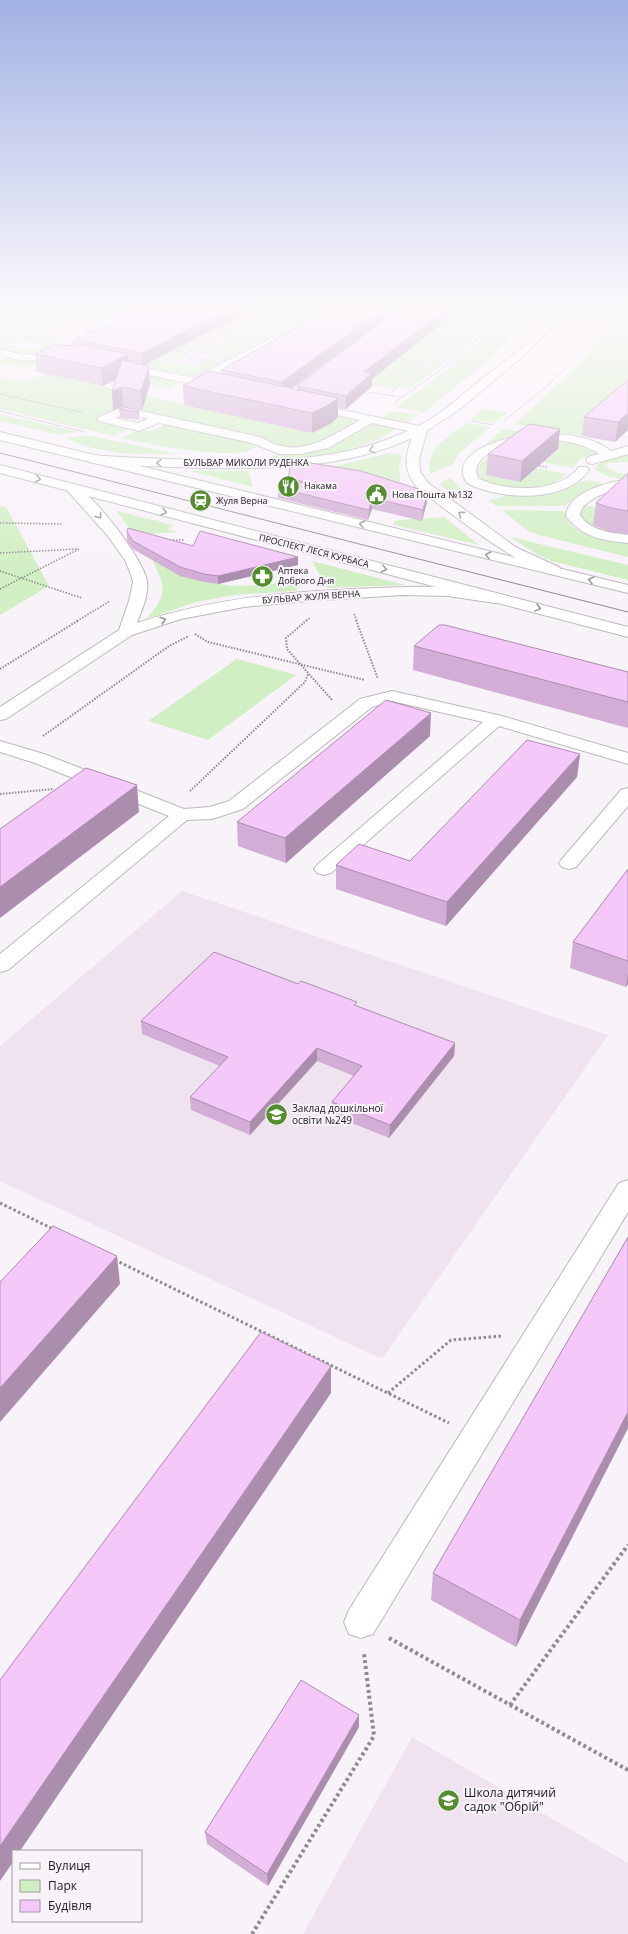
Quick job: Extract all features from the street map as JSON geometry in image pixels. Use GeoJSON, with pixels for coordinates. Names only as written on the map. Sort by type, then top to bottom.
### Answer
{"type":"FeatureCollection","features":[{"type":"Feature","properties":{"kind":"street","name":"БУЛЬВАР МИКОЛИ РУДЕНКА"},"geometry":{"type":"LineString","coordinates":[[89,459],[150,463],[255,464],[317,462],[366,452],[421,430],[466,398]]}},
{"type":"Feature","properties":{"kind":"street"},"geometry":{"type":"LineString","coordinates":[[300,404],[421,430],[412,462],[414,474],[422,485],[512,551],[554,570]]}},
{"type":"Feature","properties":{"kind":"street"},"geometry":{"type":"LineString","coordinates":[[108,416],[103,419],[139,427],[158,419],[256,440],[284,450],[301,450],[324,445],[371,419]]}},
{"type":"Feature","properties":{"kind":"street"},"geometry":{"type":"LineString","coordinates":[[0,428],[37,439],[56,450]]}},
{"type":"Feature","properties":{"kind":"street"},"geometry":{"type":"LineString","coordinates":[[0,436],[89,459],[628,589]]}},
{"type":"Feature","properties":{"kind":"street"},"geometry":{"type":"LineString","coordinates":[[604,456],[606,453],[603,450],[587,444],[550,437],[526,438],[502,444],[481,454],[472,461],[469,471],[472,480],[483,486],[513,491],[535,492],[549,490],[581,474],[585,465],[591,460],[628,450]]}},
{"type":"Feature","properties":{"kind":"street","name":"ПРОСПЕКТ ЛЕСЯ КУРБАСА"},"geometry":{"type":"LineString","coordinates":[[0,469],[628,632]]}},
{"type":"Feature","properties":{"kind":"street"},"geometry":{"type":"LineString","coordinates":[[583,470],[590,476],[626,483]]}},
{"type":"Feature","properties":{"kind":"street"},"geometry":{"type":"LineString","coordinates":[[626,483],[613,486],[583,499],[574,508],[572,516],[585,528],[601,534],[628,539]]}},
{"type":"Feature","properties":{"kind":"street"},"geometry":{"type":"LineString","coordinates":[[72,488],[92,507],[133,561],[140,581],[136,604],[126,632]]}},
{"type":"Feature","properties":{"kind":"street","name":"БУЛЬВАР ЖУЛЯ ВЕРНА"},"geometry":{"type":"LineString","coordinates":[[0,715],[126,632],[178,615],[244,602],[274,598],[402,592],[448,592],[500,599]]}},
{"type":"Feature","properties":{"kind":"street"},"geometry":{"type":"LineString","coordinates":[[0,746],[20,752],[176,813],[212,814],[236,804],[366,703],[392,696],[496,720],[628,759]]}},
{"type":"Feature","properties":{"kind":"street"},"geometry":{"type":"LineString","coordinates":[[324,869],[496,720]]}},
{"type":"Feature","properties":{"kind":"street"},"geometry":{"type":"LineString","coordinates":[[569,862],[628,794]]}},
{"type":"Feature","properties":{"kind":"street"},"geometry":{"type":"LineString","coordinates":[[0,965],[176,813]]}},
{"type":"Feature","properties":{"kind":"street"},"geometry":{"type":"LineString","coordinates":[[361,1622],[628,1190]]}},
{"type":"Feature","properties":{"kind":"path"},"geometry":{"type":"LineString","coordinates":[[18,398],[77,412],[108,416]]}},
{"type":"Feature","properties":{"kind":"path"},"geometry":{"type":"LineString","coordinates":[[371,419],[400,398]]}},
{"type":"Feature","properties":{"kind":"path"},"geometry":{"type":"LineString","coordinates":[[499,426],[532,398]]}},
{"type":"Feature","properties":{"kind":"path"},"geometry":{"type":"LineString","coordinates":[[0,523],[63,524]]}},
{"type":"Feature","properties":{"kind":"path"},"geometry":{"type":"LineString","coordinates":[[169,540],[192,540]]}},
{"type":"Feature","properties":{"kind":"path"},"geometry":{"type":"LineString","coordinates":[[0,553],[79,549],[20,577],[0,589]]}},
{"type":"Feature","properties":{"kind":"path"},"geometry":{"type":"LineString","coordinates":[[284,565],[300,580]]}},
{"type":"Feature","properties":{"kind":"path"},"geometry":{"type":"LineString","coordinates":[[0,571],[82,598]]}},
{"type":"Feature","properties":{"kind":"path"},"geometry":{"type":"LineString","coordinates":[[0,669],[108,604],[112,599]]}},
{"type":"Feature","properties":{"kind":"path"},"geometry":{"type":"LineString","coordinates":[[353,613],[379,683]]}},
{"type":"Feature","properties":{"kind":"path"},"geometry":{"type":"LineString","coordinates":[[312,616],[286,638],[287,649],[348,718]]}},
{"type":"Feature","properties":{"kind":"path"},"geometry":{"type":"LineString","coordinates":[[20,752],[169,646],[199,631]]}},
{"type":"Feature","properties":{"kind":"path"},"geometry":{"type":"LineString","coordinates":[[208,642],[396,687],[399,698]]}},
{"type":"Feature","properties":{"kind":"path"},"geometry":{"type":"LineString","coordinates":[[176,813],[305,682],[308,674]]}},
{"type":"Feature","properties":{"kind":"path"},"geometry":{"type":"LineString","coordinates":[[0,1203],[56,1231]]}},
{"type":"Feature","properties":{"kind":"path"},"geometry":{"type":"LineString","coordinates":[[113,1258],[476,1436]]}},
{"type":"Feature","properties":{"kind":"path"},"geometry":{"type":"LineString","coordinates":[[388,1393],[451,1340],[539,1334]]}},
{"type":"Feature","properties":{"kind":"path"},"geometry":{"type":"LineString","coordinates":[[510,1705],[628,1545]]}},
{"type":"Feature","properties":{"kind":"path"},"geometry":{"type":"LineString","coordinates":[[361,1622],[628,1770]]}},
{"type":"Feature","properties":{"kind":"path"},"geometry":{"type":"LineString","coordinates":[[252,1934],[374,1736],[361,1622]]}},
{"type":"Feature","properties":{"kind":"shaded area","name":"Заклад дошкільної освіти №249"},"geometry":{"type":"Polygon","coordinates":[[[182,891],[608,1035],[382,1359],[0,1181],[0,1046],[182,891]]]}},
{"type":"Feature","properties":{"kind":"shaded area","name":"Школа дитячий садок \"Обрій\""},"geometry":{"type":"Polygon","coordinates":[[[412,1737],[628,1863],[628,1934],[303,1934],[412,1737]]]}},
{"type":"Feature","properties":{"kind":"green space"},"geometry":{"type":"Polygon","coordinates":[[[0,398],[157,398],[312,433],[322,412],[363,420],[330,438],[305,447],[292,448],[280,446],[270,441],[166,418],[107,415],[134,427],[113,436],[0,409],[0,398]]]}},
{"type":"Feature","properties":{"kind":"green space"},"geometry":{"type":"Polygon","coordinates":[[[408,398],[441,398],[424,412],[396,407],[408,398]]]}},
{"type":"Feature","properties":{"kind":"green space"},"geometry":{"type":"Polygon","coordinates":[[[543,398],[627,398],[582,436],[514,424],[543,398]]]}},
{"type":"Feature","properties":{"kind":"green space"},"geometry":{"type":"Polygon","coordinates":[[[484,409],[508,413],[494,423],[471,419],[484,409]]]}},
{"type":"Feature","properties":{"kind":"green space"},"geometry":{"type":"Polygon","coordinates":[[[392,411],[419,415],[408,422],[380,418],[392,411]]]}},
{"type":"Feature","properties":{"kind":"green space"},"geometry":{"type":"Polygon","coordinates":[[[0,414],[78,432],[58,435],[0,421],[0,414]]]}},
{"type":"Feature","properties":{"kind":"green space"},"geometry":{"type":"Polygon","coordinates":[[[372,423],[390,426],[396,430],[365,444],[334,453],[285,460],[268,460],[270,457],[277,455],[308,451],[327,445],[345,438],[372,423]]]}},
{"type":"Feature","properties":{"kind":"green space"},"geometry":{"type":"Polygon","coordinates":[[[467,423],[491,427],[459,453],[453,464],[430,474],[431,456],[435,449],[446,438],[467,423]]]}},
{"type":"Feature","properties":{"kind":"green space"},"geometry":{"type":"Polygon","coordinates":[[[168,424],[250,442],[256,447],[246,451],[211,453],[121,438],[141,429],[150,431],[168,424]]]}},
{"type":"Feature","properties":{"kind":"green space"},"geometry":{"type":"Polygon","coordinates":[[[504,429],[527,432],[472,455],[504,429]]]}},
{"type":"Feature","properties":{"kind":"green space"},"geometry":{"type":"Polygon","coordinates":[[[87,435],[177,454],[134,454],[105,450],[65,438],[87,435]]]}},
{"type":"Feature","properties":{"kind":"green space"},"geometry":{"type":"Polygon","coordinates":[[[553,441],[582,445],[595,451],[596,453],[579,460],[573,468],[543,462],[559,450],[544,447],[553,441]]]}},
{"type":"Feature","properties":{"kind":"green space"},"geometry":{"type":"Polygon","coordinates":[[[390,453],[398,454],[402,457],[399,464],[400,481],[411,491],[301,472],[284,472],[340,465],[390,453]]]}},
{"type":"Feature","properties":{"kind":"green space"},"geometry":{"type":"Polygon","coordinates":[[[628,454],[628,462],[609,463],[606,466],[613,471],[628,474],[628,480],[609,477],[595,470],[604,460],[628,454]]]}},
{"type":"Feature","properties":{"kind":"green space"},"geometry":{"type":"Polygon","coordinates":[[[485,459],[499,461],[504,479],[520,482],[536,468],[566,474],[552,484],[540,488],[510,488],[490,483],[483,480],[478,475],[480,464],[485,459]]]}},
{"type":"Feature","properties":{"kind":"green space"},"geometry":{"type":"Polygon","coordinates":[[[190,471],[249,471],[253,487],[190,471]]]}},
{"type":"Feature","properties":{"kind":"green space"},"geometry":{"type":"Polygon","coordinates":[[[449,478],[453,480],[469,499],[461,501],[439,484],[449,478]]]}},
{"type":"Feature","properties":{"kind":"green space"},"geometry":{"type":"Polygon","coordinates":[[[587,480],[601,483],[603,486],[575,498],[565,506],[496,506],[489,500],[517,493],[554,492],[574,483],[587,480]]]}},
{"type":"Feature","properties":{"kind":"green space"},"geometry":{"type":"Polygon","coordinates":[[[0,506],[6,507],[49,586],[0,615],[0,506]]]}},
{"type":"Feature","properties":{"kind":"green space"},"geometry":{"type":"Polygon","coordinates":[[[585,506],[628,509],[628,535],[604,531],[586,524],[581,519],[580,513],[585,506]]]}},
{"type":"Feature","properties":{"kind":"green space"},"geometry":{"type":"Polygon","coordinates":[[[502,510],[564,511],[567,520],[572,526],[580,531],[590,535],[628,542],[628,557],[528,531],[502,510]]]}},
{"type":"Feature","properties":{"kind":"green space"},"geometry":{"type":"Polygon","coordinates":[[[117,511],[173,525],[168,529],[177,532],[138,535],[133,533],[117,511]]]}},
{"type":"Feature","properties":{"kind":"green space"},"geometry":{"type":"Polygon","coordinates":[[[444,517],[479,545],[394,525],[394,521],[400,520],[444,517]]]}},
{"type":"Feature","properties":{"kind":"green space"},"geometry":{"type":"Polygon","coordinates":[[[510,537],[628,565],[628,580],[552,561],[538,555],[510,537]]]}},
{"type":"Feature","properties":{"kind":"green space"},"geometry":{"type":"Polygon","coordinates":[[[150,555],[204,582],[233,586],[263,585],[298,581],[301,586],[294,591],[234,595],[196,602],[146,619],[159,602],[163,588],[159,574],[150,555]]]}},
{"type":"Feature","properties":{"kind":"green space"},"geometry":{"type":"Polygon","coordinates":[[[312,561],[405,585],[327,588],[312,561]]]}},
{"type":"Feature","properties":{"kind":"green space"},"geometry":{"type":"Polygon","coordinates":[[[237,659],[296,675],[208,740],[148,721],[237,659]]]}},
{"type":"Feature","properties":{"kind":"building"},"geometry":{"type":"Polygon","coordinates":[[[242,398],[338,398],[312,413],[242,398]]]}},
{"type":"Feature","properties":{"kind":"building"},"geometry":{"type":"Polygon","coordinates":[[[606,398],[628,398],[628,413],[618,422],[584,417],[606,398]]]}},
{"type":"Feature","properties":{"kind":"building"},"geometry":{"type":"Polygon","coordinates":[[[124,407],[139,410],[138,412],[119,409],[124,407]]]}},
{"type":"Feature","properties":{"kind":"building"},"geometry":{"type":"Polygon","coordinates":[[[529,424],[560,429],[522,461],[488,454],[529,424]]]}},
{"type":"Feature","properties":{"kind":"building"},"geometry":{"type":"Polygon","coordinates":[[[292,460],[361,471],[428,492],[423,510],[372,498],[369,510],[278,488],[304,482],[288,478],[292,460]]]}},
{"type":"Feature","properties":{"kind":"building"},"geometry":{"type":"Polygon","coordinates":[[[628,473],[628,511],[611,508],[596,503],[628,473]]]}},
{"type":"Feature","properties":{"kind":"building"},"geometry":{"type":"Polygon","coordinates":[[[128,528],[193,546],[200,531],[298,557],[218,576],[204,574],[180,567],[133,541],[127,532],[128,528]]]}},
{"type":"Feature","properties":{"kind":"building"},"geometry":{"type":"Polygon","coordinates":[[[439,625],[445,625],[628,672],[628,702],[414,646],[439,625]]]}},
{"type":"Feature","properties":{"kind":"building"},"geometry":{"type":"Polygon","coordinates":[[[386,700],[431,713],[285,838],[237,822],[386,700]]]}},
{"type":"Feature","properties":{"kind":"building"},"geometry":{"type":"Polygon","coordinates":[[[527,740],[580,754],[447,902],[336,865],[359,844],[410,861],[527,740]]]}},
{"type":"Feature","properties":{"kind":"building"},"geometry":{"type":"Polygon","coordinates":[[[86,768],[137,785],[0,887],[0,829],[86,768]]]}},
{"type":"Feature","properties":{"kind":"building"},"geometry":{"type":"Polygon","coordinates":[[[628,869],[628,961],[573,942],[628,869]]]}},
{"type":"Feature","properties":{"kind":"building"},"geometry":{"type":"Polygon","coordinates":[[[214,952],[298,984],[301,981],[357,1002],[354,1005],[455,1043],[390,1125],[332,1102],[362,1066],[317,1048],[250,1122],[190,1097],[228,1057],[141,1021],[214,952]]]}},
{"type":"Feature","properties":{"kind":"building"},"geometry":{"type":"Polygon","coordinates":[[[53,1226],[117,1256],[0,1388],[0,1282],[53,1226]]]}},
{"type":"Feature","properties":{"kind":"building"},"geometry":{"type":"Polygon","coordinates":[[[628,1237],[628,1412],[520,1620],[433,1573],[628,1237]]]}},
{"type":"Feature","properties":{"kind":"building"},"geometry":{"type":"Polygon","coordinates":[[[261,1332],[331,1366],[0,1846],[0,1680],[261,1332]]]}},
{"type":"Feature","properties":{"kind":"building"},"geometry":{"type":"Polygon","coordinates":[[[301,1680],[359,1715],[267,1874],[205,1832],[301,1680]]]}},
{"type":"Feature","properties":{"kind":"tram line"},"geometry":{"type":"LineString","coordinates":[[0,453],[628,612]]}},
{"type":"Feature","properties":{"kind":"place","name":"Накама"},"geometry":{"type":"Point","coordinates":[288,486]}},
{"type":"Feature","properties":{"kind":"place","name":"Нова Пошта №132"},"geometry":{"type":"Point","coordinates":[376,495]}},
{"type":"Feature","properties":{"kind":"place","name":"Жуля Верна"},"geometry":{"type":"Point","coordinates":[201,501]}},
{"type":"Feature","properties":{"kind":"place","name":"Аптека Доброго Дня"},"geometry":{"type":"Point","coordinates":[262,576]}},
{"type":"Feature","properties":{"kind":"place","name":"Заклад дошкільної освіти №249"},"geometry":{"type":"Point","coordinates":[277,1114]}},
{"type":"Feature","properties":{"kind":"place","name":"Школа дитячий садок \"Обрій\""},"geometry":{"type":"Point","coordinates":[449,1800]}}]}
